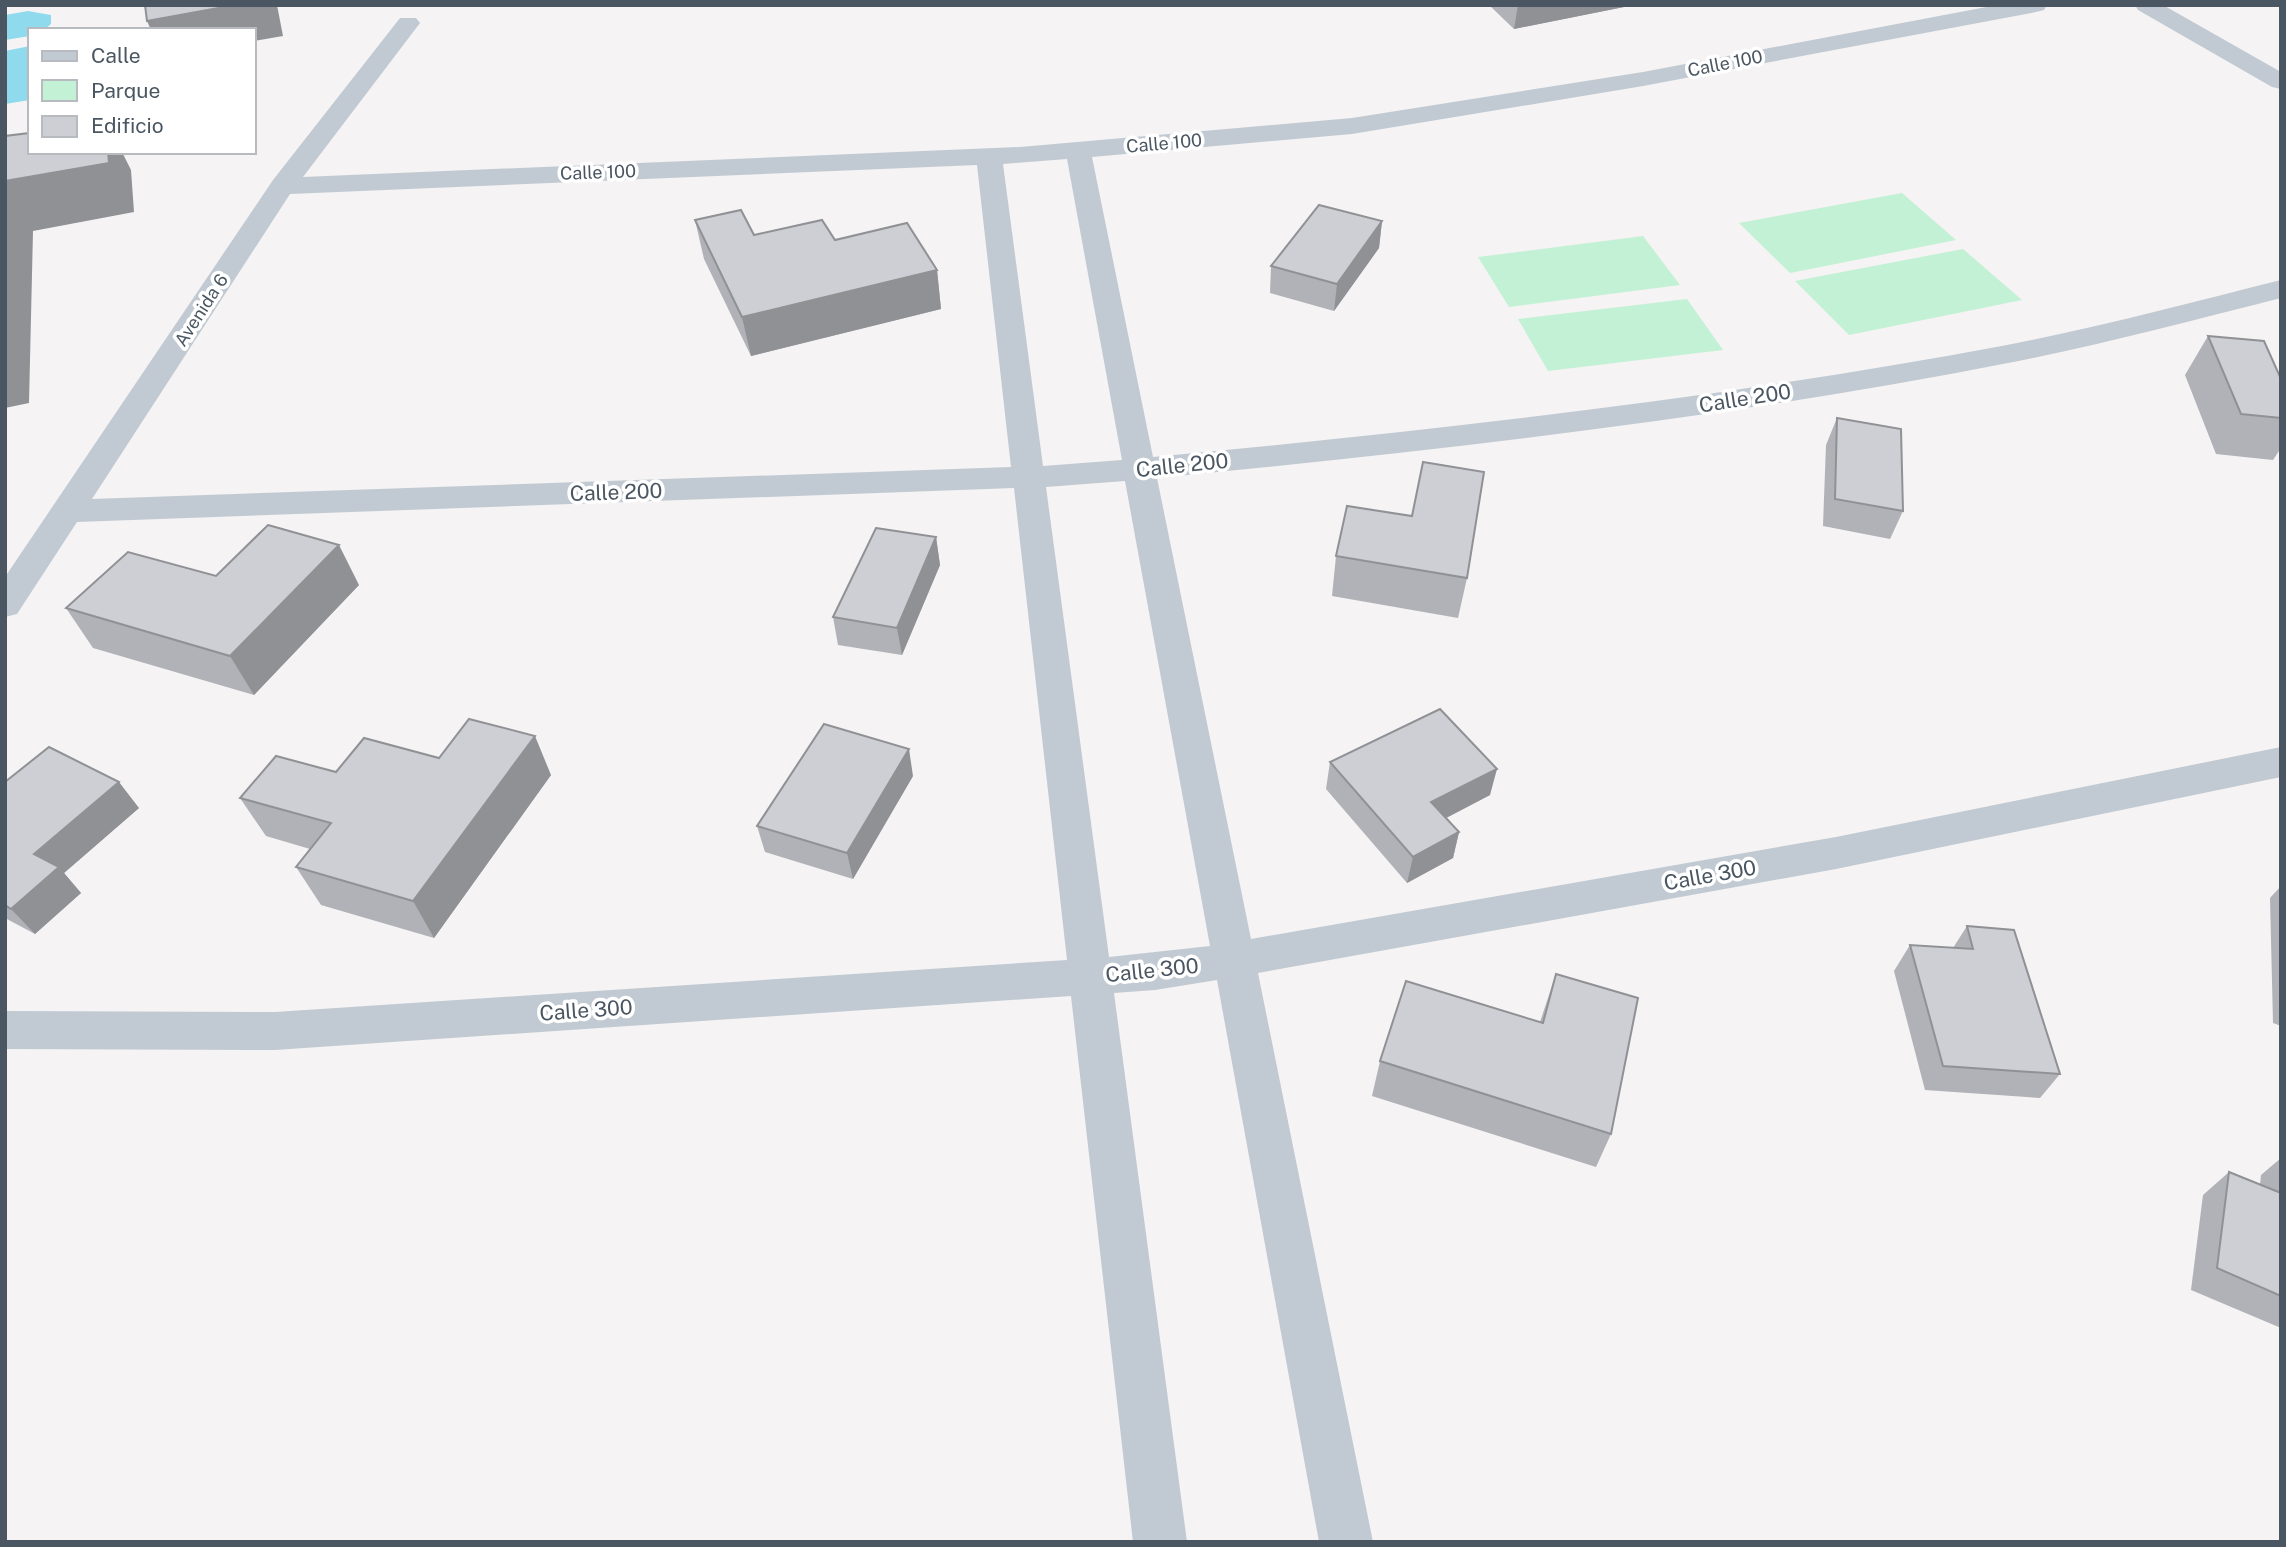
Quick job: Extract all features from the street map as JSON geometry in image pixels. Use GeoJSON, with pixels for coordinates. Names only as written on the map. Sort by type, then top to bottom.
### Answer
{"type":"FeatureCollection","features":[{"type":"Feature","properties":{"kind":"street","name":"Calle 100"},"geometry":{"type":"LineString","coordinates":[[282,186],[989,156],[1352,127],[1643,79],[2036,5]]}},
{"type":"Feature","properties":{"kind":"street"},"geometry":{"type":"LineString","coordinates":[[2146,5],[2281,82]]}},
{"type":"Feature","properties":{"kind":"street","name":"Avenida 6"},"geometry":{"type":"LineString","coordinates":[[5,606],[282,186],[408,23]]}},
{"type":"Feature","properties":{"kind":"street"},"geometry":{"type":"LineString","coordinates":[[1078,150],[1346,1542]]}},
{"type":"Feature","properties":{"kind":"street"},"geometry":{"type":"LineString","coordinates":[[989,156],[1160,1542]]}},
{"type":"Feature","properties":{"kind":"street","name":"Calle 200"},"geometry":{"type":"LineString","coordinates":[[68,511],[1029,477],[1140,470],[1412,442],[1728,402],[2010,353],[2281,289]]}},
{"type":"Feature","properties":{"kind":"street","name":"Calle 300"},"geometry":{"type":"LineString","coordinates":[[5,1030],[275,1031],[1155,972],[1836,853],[2281,762]]}},
{"type":"Feature","properties":{"kind":"green space"},"geometry":{"type":"Polygon","coordinates":[[[1902,193],[1956,240],[1790,273],[1739,223],[1902,193]]]}},
{"type":"Feature","properties":{"kind":"green space"},"geometry":{"type":"Polygon","coordinates":[[[1643,236],[1680,285],[1509,307],[1478,257],[1643,236]]]}},
{"type":"Feature","properties":{"kind":"green space"},"geometry":{"type":"Polygon","coordinates":[[[1963,249],[2022,300],[1849,335],[1795,281],[1963,249]]]}},
{"type":"Feature","properties":{"kind":"green space"},"geometry":{"type":"Polygon","coordinates":[[[1687,299],[1723,350],[1548,371],[1518,319],[1687,299]]]}},
{"type":"Feature","properties":{"kind":"water"},"geometry":{"type":"Polygon","coordinates":[[[28,11],[51,15],[51,24],[46,28],[28,28],[28,36],[5,40],[5,15],[28,11]]]}},
{"type":"Feature","properties":{"kind":"water"},"geometry":{"type":"Polygon","coordinates":[[[28,46],[28,100],[5,104],[5,51],[28,46]]]}},
{"type":"Feature","properties":{"kind":"building"},"geometry":{"type":"Polygon","coordinates":[[[145,5],[235,5],[147,21],[145,5]]]}},
{"type":"Feature","properties":{"kind":"building"},"geometry":{"type":"Polygon","coordinates":[[[28,133],[28,154],[108,154],[109,163],[5,181],[5,136],[28,133]]]}},
{"type":"Feature","properties":{"kind":"building"},"geometry":{"type":"Polygon","coordinates":[[[1319,205],[1382,221],[1337,284],[1271,266],[1319,205]]]}},
{"type":"Feature","properties":{"kind":"building"},"geometry":{"type":"Polygon","coordinates":[[[741,210],[754,235],[822,220],[835,240],[907,223],[937,270],[742,317],[695,220],[741,210]]]}},
{"type":"Feature","properties":{"kind":"building"},"geometry":{"type":"Polygon","coordinates":[[[2208,336],[2264,341],[2281,379],[2281,418],[2241,414],[2208,336]]]}},
{"type":"Feature","properties":{"kind":"building"},"geometry":{"type":"Polygon","coordinates":[[[1837,418],[1901,429],[1903,511],[1835,499],[1837,418]]]}},
{"type":"Feature","properties":{"kind":"building"},"geometry":{"type":"Polygon","coordinates":[[[1423,462],[1484,472],[1467,578],[1336,556],[1347,506],[1412,516],[1423,462]]]}},
{"type":"Feature","properties":{"kind":"building"},"geometry":{"type":"Polygon","coordinates":[[[268,525],[339,545],[230,656],[66,608],[128,552],[216,576],[268,525]]]}},
{"type":"Feature","properties":{"kind":"building"},"geometry":{"type":"Polygon","coordinates":[[[876,528],[936,537],[897,628],[833,617],[876,528]]]}},
{"type":"Feature","properties":{"kind":"building"},"geometry":{"type":"Polygon","coordinates":[[[1440,709],[1497,769],[1431,802],[1459,832],[1413,857],[1330,762],[1440,709]]]}},
{"type":"Feature","properties":{"kind":"building"},"geometry":{"type":"Polygon","coordinates":[[[469,719],[535,736],[413,901],[296,867],[331,823],[240,798],[276,756],[336,772],[364,738],[439,758],[469,719]]]}},
{"type":"Feature","properties":{"kind":"building"},"geometry":{"type":"Polygon","coordinates":[[[824,724],[909,749],[847,853],[757,826],[824,724]]]}},
{"type":"Feature","properties":{"kind":"building"},"geometry":{"type":"Polygon","coordinates":[[[49,747],[119,782],[34,854],[59,867],[11,909],[5,905],[5,782],[49,747]]]}},
{"type":"Feature","properties":{"kind":"building"},"geometry":{"type":"Polygon","coordinates":[[[1967,926],[2014,930],[2060,1074],[1943,1066],[1910,945],[1973,949],[1967,926]]]}},
{"type":"Feature","properties":{"kind":"building"},"geometry":{"type":"Polygon","coordinates":[[[1556,974],[1638,998],[1611,1134],[1380,1061],[1406,981],[1543,1023],[1556,974]]]}},
{"type":"Feature","properties":{"kind":"building"},"geometry":{"type":"Polygon","coordinates":[[[2229,1172],[2281,1193],[2281,1296],[2217,1268],[2229,1172]]]}}]}
